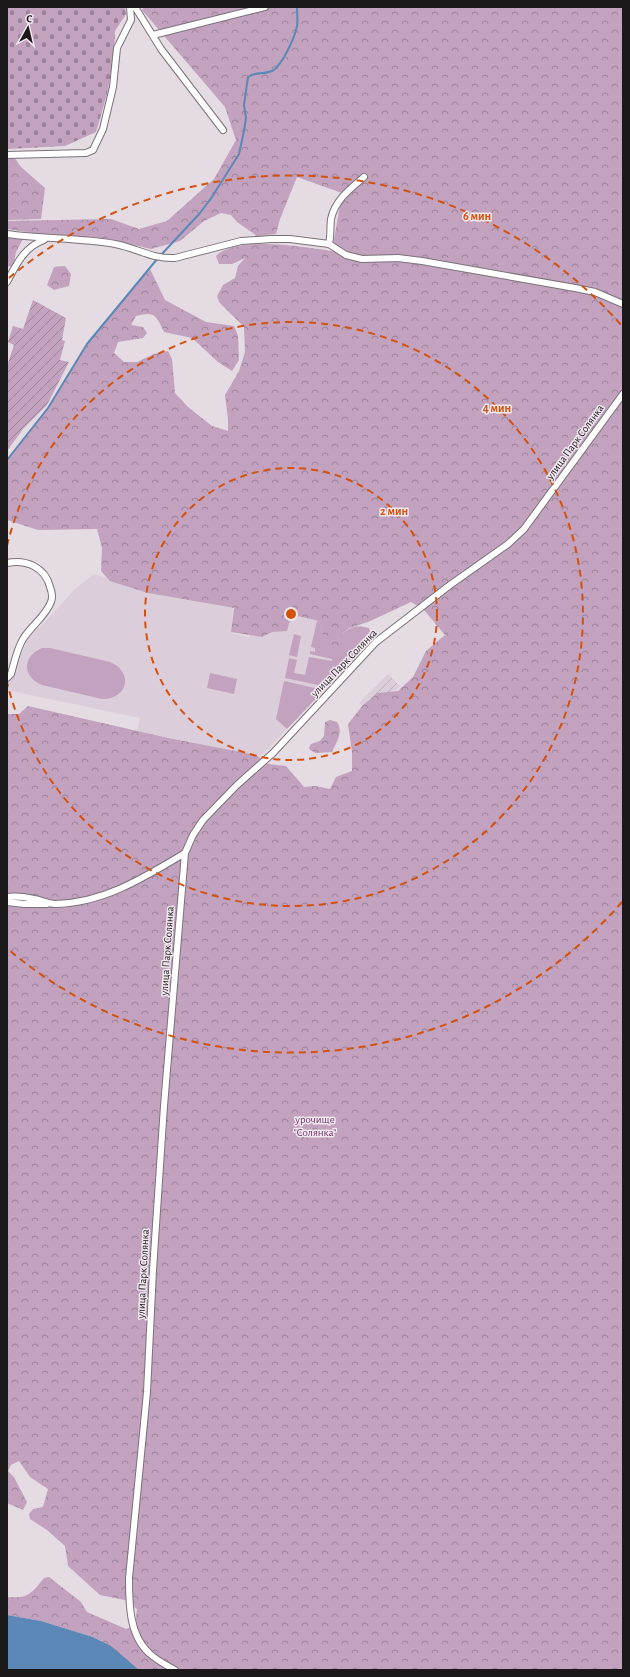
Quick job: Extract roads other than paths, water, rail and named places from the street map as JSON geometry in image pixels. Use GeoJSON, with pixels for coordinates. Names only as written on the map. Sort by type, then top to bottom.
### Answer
{"type":"FeatureCollection","features":[{"type":"Feature","properties":{"kind":"street"},"geometry":{"type":"LineString","coordinates":[[7,155],[86,153],[93,150],[103,129],[113,87],[117,48],[131,20],[130,7]]}},
{"type":"Feature","properties":{"kind":"street"},"geometry":{"type":"LineString","coordinates":[[135,7],[161,49],[223,130]]}},
{"type":"Feature","properties":{"kind":"street"},"geometry":{"type":"LineString","coordinates":[[153,35],[265,7]]}},
{"type":"Feature","properties":{"kind":"street"},"geometry":{"type":"LineString","coordinates":[[329,244],[331,219],[338,203],[344,194],[364,177]]}},
{"type":"Feature","properties":{"kind":"street"},"geometry":{"type":"LineString","coordinates":[[7,234],[35,238],[117,244],[156,257],[166,258],[175,258],[226,244],[256,240],[290,239],[329,244],[346,255],[355,258],[398,258],[422,261],[575,288],[595,292],[623,304]]}},
{"type":"Feature","properties":{"kind":"street"},"geometry":{"type":"LineString","coordinates":[[7,282],[21,256],[27,249],[38,242],[49,238]]}},
{"type":"Feature","properties":{"kind":"street","name":"улица Парк Солянка"},"geometry":{"type":"LineString","coordinates":[[175,1670],[150,1654],[139,1640],[131,1611],[129,1578],[147,1392],[153,1270],[164,1106],[185,852],[193,835],[203,820],[237,785],[273,753],[376,642],[444,589],[508,544],[524,529],[623,394]]}},
{"type":"Feature","properties":{"kind":"street"},"geometry":{"type":"LineString","coordinates":[[7,563],[21,562],[31,564],[38,568],[44,574],[51,591],[51,602],[42,617],[32,627],[22,641],[11,674],[7,678]]}},
{"type":"Feature","properties":{"kind":"street"},"geometry":{"type":"LineString","coordinates":[[7,902],[32,905],[51,904],[72,902],[110,893],[149,875],[185,852]]}},
{"type":"Feature","properties":{"kind":"street"},"geometry":{"type":"LineString","coordinates":[[7,897],[35,899],[51,904]]}},
{"type":"Feature","properties":{"kind":"water"},"geometry":{"type":"Polygon","coordinates":[[[7,1615],[41,1621],[93,1637],[111,1646],[139,1670],[7,1670],[7,1615]]]}},
{"type":"Feature","properties":{"kind":"waterway"},"geometry":{"type":"LineString","coordinates":[[161,255],[200,213],[239,154],[246,118],[244,105],[248,77],[254,74],[272,71],[280,63],[288,51],[296,31],[297,7]]}},
{"type":"Feature","properties":{"kind":"waterway"},"geometry":{"type":"LineString","coordinates":[[7,460],[48,408],[87,344],[158,258]]}},
{"type":"Feature","properties":{"kind":"park label","name":"урочище \"Солянка\""},"geometry":{"type":"Point","coordinates":[315,1125]}}]}
